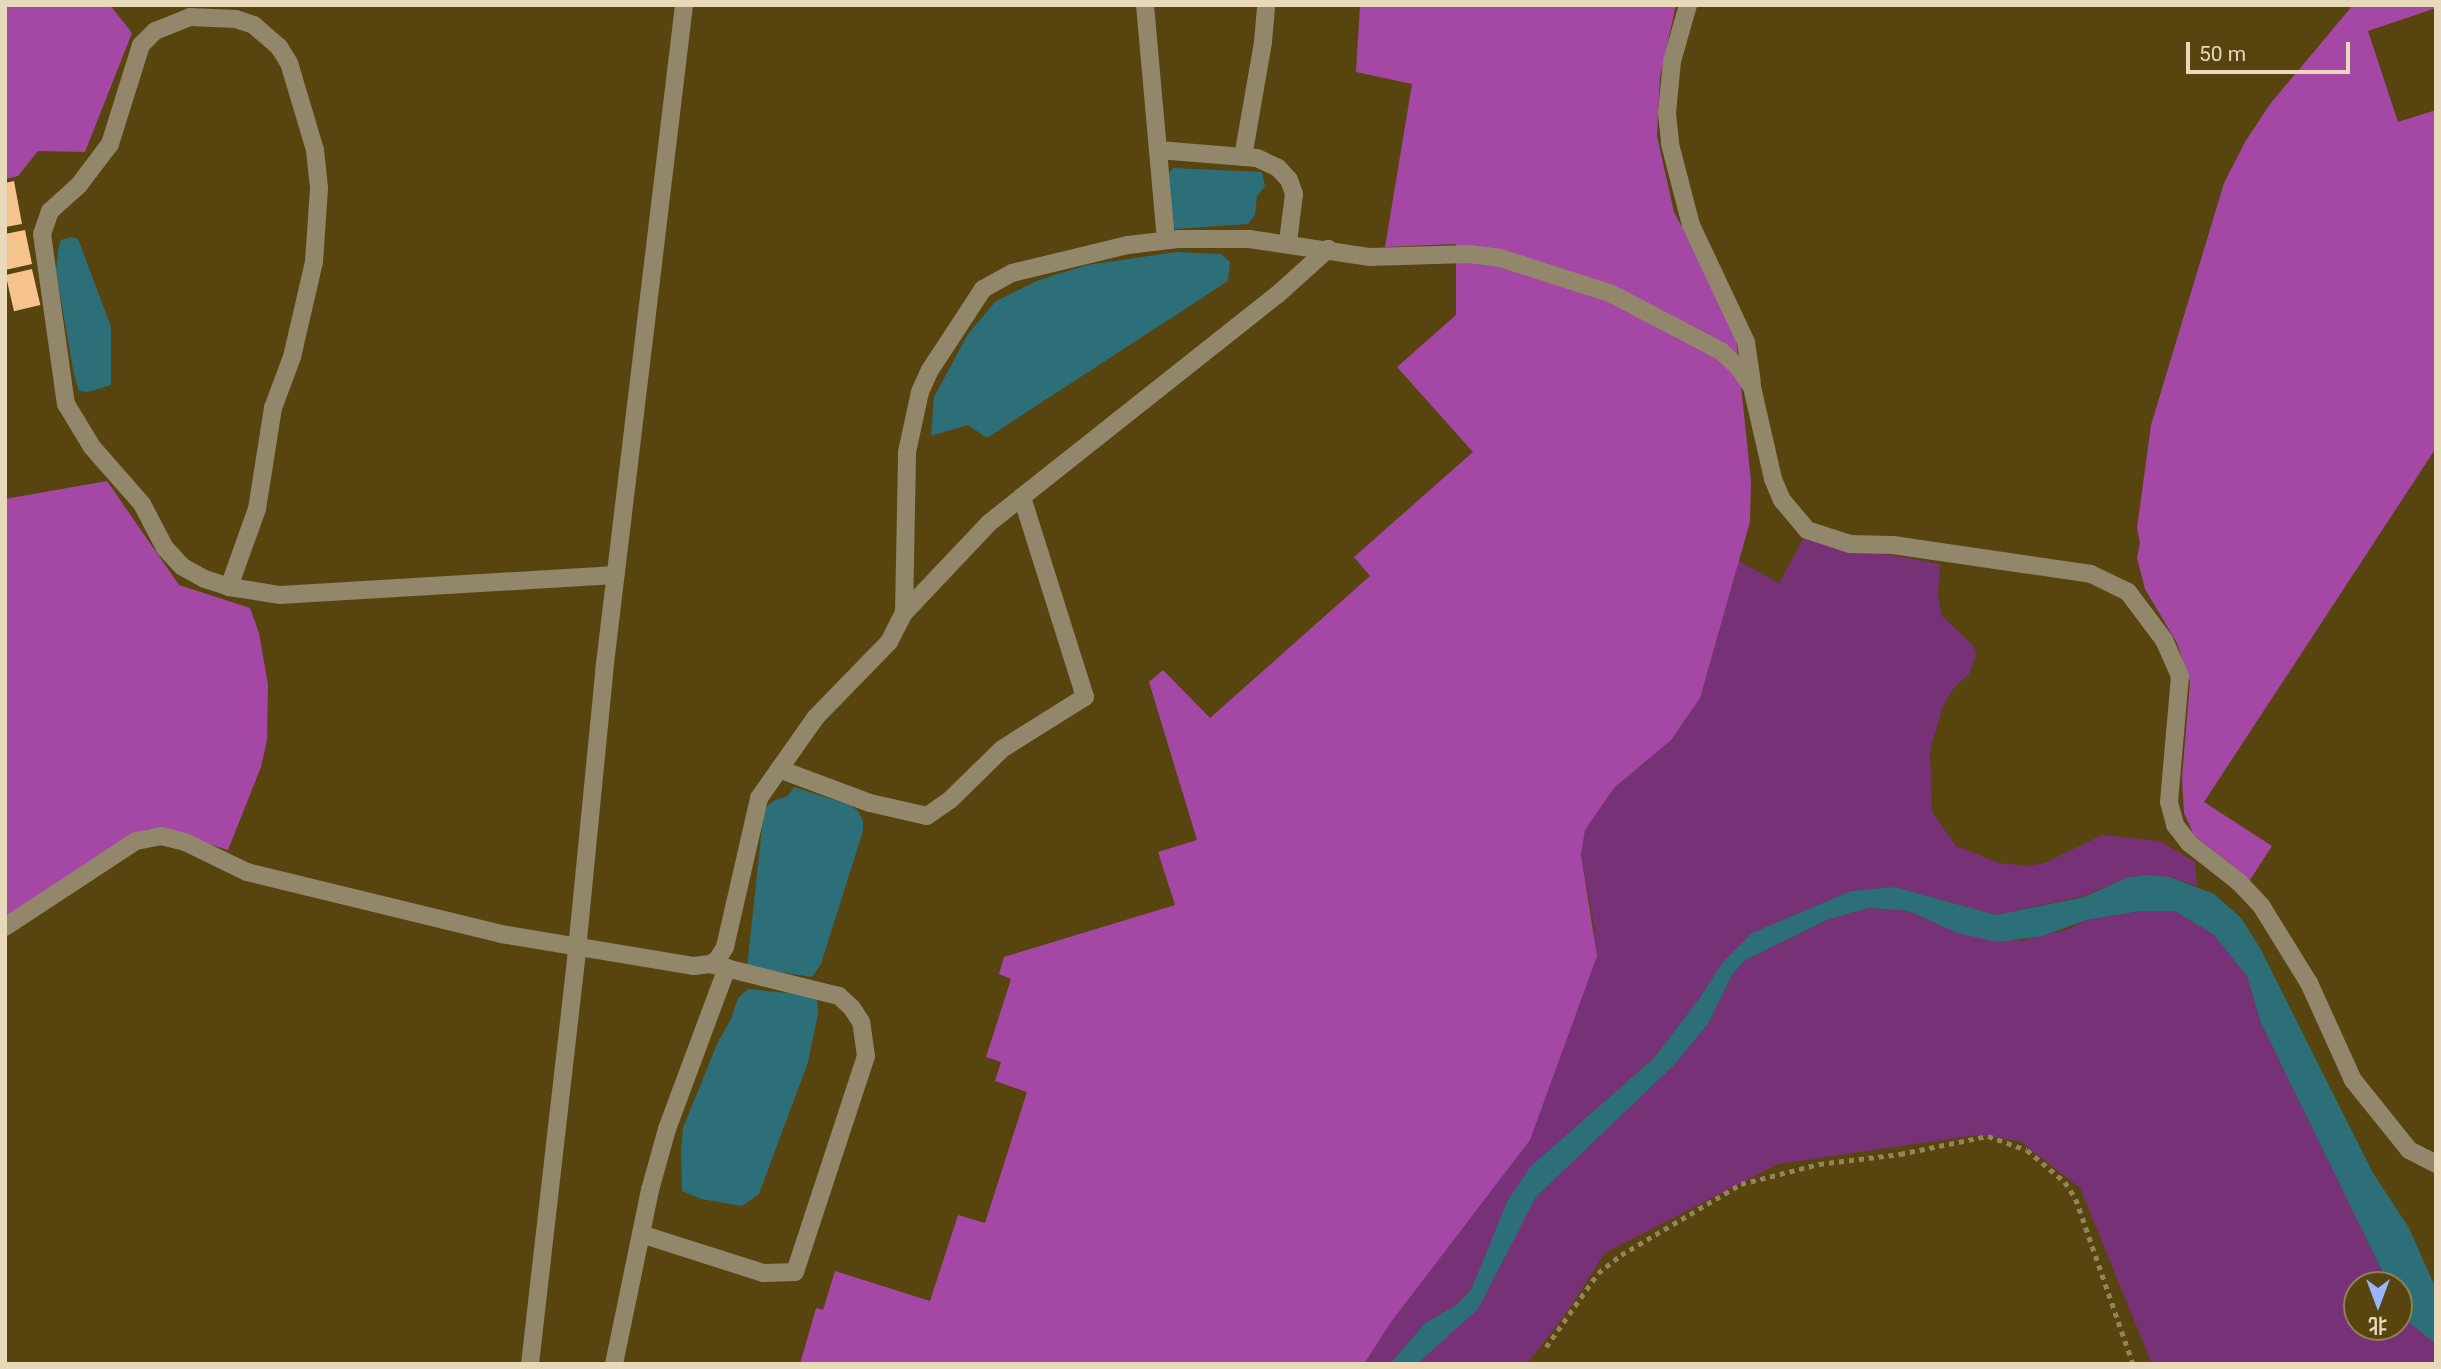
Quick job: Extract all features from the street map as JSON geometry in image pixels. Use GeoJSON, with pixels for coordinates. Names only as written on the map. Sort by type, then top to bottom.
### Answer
{"type":"FeatureCollection","features":[{"type":"Feature","properties":{"kind":"street"},"geometry":{"type":"LineString","coordinates":[[530,1364],[615,575],[684,5]]}},
{"type":"Feature","properties":{"kind":"street"},"geometry":{"type":"LineString","coordinates":[[1145,5],[1166,240]]}},
{"type":"Feature","properties":{"kind":"street"},"geometry":{"type":"LineString","coordinates":[[1243,157],[1263,42],[1266,5]]}},
{"type":"Feature","properties":{"kind":"street"},"geometry":{"type":"LineString","coordinates":[[1688,5],[1672,61],[1667,113],[1670,144],[1691,225],[1746,342],[1752,387],[1773,479],[1782,500],[1807,530],[1850,544],[1893,545],[2091,574],[2127,592],[2164,640],[2180,676],[2169,802],[2175,825],[2189,843],[2239,882],[2262,907],[2309,983],[2353,1080],[2409,1150],[2434,1169]]}},
{"type":"Feature","properties":{"kind":"street"},"geometry":{"type":"LineString","coordinates":[[229,587],[257,509],[273,408],[292,357],[314,262],[319,188],[314,150],[289,63],[279,47],[254,26],[236,19],[190,17],[155,31],[141,45],[110,144],[79,185],[50,211],[42,234],[41,247],[66,404],[92,447],[142,504],[165,548],[183,566],[205,579],[229,587],[280,595],[615,575]]}},
{"type":"Feature","properties":{"kind":"street"},"geometry":{"type":"LineString","coordinates":[[1158,150],[1257,158],[1278,168],[1289,180],[1294,194],[1288,242]]}},
{"type":"Feature","properties":{"kind":"street"},"geometry":{"type":"LineString","coordinates":[[904,613],[907,452],[920,392],[930,370],[983,289],[1012,273],[1128,245],[1166,240],[1250,239],[1288,242],[1370,257],[1469,254],[1525,266],[1609,293],[1715,347],[1739,368],[1752,387]]}},
{"type":"Feature","properties":{"kind":"street"},"geometry":{"type":"LineString","coordinates":[[614,1364],[641,1234],[667,1129],[719,966],[717,960],[725,947],[756,804],[816,717],[889,642],[904,613],[989,523],[1277,295],[1328,249]]}},
{"type":"Feature","properties":{"kind":"street"},"geometry":{"type":"LineString","coordinates":[[779,769],[870,803],[927,816],[951,799],[1002,749],[1085,697],[1022,497]]}},
{"type":"Feature","properties":{"kind":"street"},"geometry":{"type":"LineString","coordinates":[[5,927],[136,841],[161,836],[185,842],[247,872],[501,934],[694,965],[719,966],[839,996],[852,1008],[861,1022],[866,1056],[795,1272],[763,1273],[641,1234]]}},
{"type":"Feature","properties":{"kind":"path"},"geometry":{"type":"LineString","coordinates":[[1546,1347],[1598,1273],[1621,1255],[1741,1184],[1819,1164],[1900,1154],[1988,1136],[2027,1150],[2065,1182],[2077,1199],[2133,1364]]}},
{"type":"Feature","properties":{"kind":"shaded area"},"geometry":{"type":"Polygon","coordinates":[[[5,5],[110,5],[132,33],[85,152],[38,151],[18,176],[5,179],[5,5]]]}},
{"type":"Feature","properties":{"kind":"shaded area"},"geometry":{"type":"Polygon","coordinates":[[[1360,5],[1676,5],[1660,77],[1657,136],[1674,212],[1735,329],[1751,481],[1750,522],[1700,698],[1671,740],[1614,788],[1585,830],[1581,855],[1597,956],[1530,1140],[1391,1322],[1364,1364],[800,1364],[816,1308],[823,1310],[835,1271],[930,1301],[958,1215],[985,1223],[1027,1092],[995,1081],[1001,1062],[986,1057],[1011,979],[999,974],[1004,957],[1175,905],[1158,852],[1197,840],[1149,682],[1163,670],[1210,718],[1370,576],[1354,557],[1473,452],[1397,367],[1456,315],[1456,244],[1385,247],[1412,84],[1356,72],[1360,5]]]}},
{"type":"Feature","properties":{"kind":"shaded area"},"geometry":{"type":"Polygon","coordinates":[[[2353,5],[2436,5],[2436,8],[2368,31],[2398,122],[2436,110],[2436,448],[2204,802],[2272,846],[2250,880],[2194,835],[2184,813],[2182,778],[2190,682],[2177,643],[2145,589],[2137,558],[2140,543],[2137,528],[2151,425],[2224,183],[2245,142],[2270,104],[2353,5]]]}},
{"type":"Feature","properties":{"kind":"shaded area"},"geometry":{"type":"Polygon","coordinates":[[[107,481],[179,585],[250,608],[259,633],[268,685],[267,740],[261,767],[228,850],[164,830],[149,829],[130,835],[5,917],[5,499],[107,481]]]}},
{"type":"Feature","properties":{"kind":"shaded area"},"geometry":{"type":"Polygon","coordinates":[[[1803,539],[1940,564],[1938,595],[1942,616],[1972,644],[1976,653],[1970,673],[1954,688],[1943,706],[1930,750],[1932,812],[1956,846],[1999,863],[2030,866],[2045,863],[2102,835],[2160,841],[2195,862],[2197,886],[2170,877],[2126,878],[2084,896],[1996,915],[1895,887],[1851,891],[1752,933],[1722,963],[1699,999],[1654,1058],[1530,1167],[1471,1290],[1456,1305],[1425,1323],[1390,1364],[1364,1364],[1391,1322],[1595,931],[1581,855],[1585,830],[1614,788],[1671,740],[1700,698],[1739,561],[1779,583],[1803,539]]]}},
{"type":"Feature","properties":{"kind":"shaded area"},"geometry":{"type":"Polygon","coordinates":[[[1869,908],[1909,911],[1957,933],[2021,941],[2069,929],[2086,920],[2141,911],[2175,911],[2213,934],[2247,976],[2261,1023],[2382,1271],[2343,1271],[2343,1341],[2413,1341],[2413,1326],[2436,1344],[2436,1364],[2152,1364],[2080,1188],[2020,1141],[1977,1135],[1778,1164],[1605,1253],[1564,1316],[1527,1364],[1417,1364],[1503,1262],[1515,1233],[1536,1197],[1674,1065],[1708,1024],[1732,975],[1745,960],[1829,919],[1869,908]]]}},
{"type":"Feature","properties":{"kind":"water"},"geometry":{"type":"Polygon","coordinates":[[[1173,168],[1262,172],[1265,186],[1257,196],[1255,215],[1248,224],[1175,229],[1170,221],[1169,173],[1173,168]]]}},
{"type":"Feature","properties":{"kind":"water"},"geometry":{"type":"Polygon","coordinates":[[[71,237],[78,239],[111,327],[111,385],[88,392],[79,391],[74,375],[56,270],[61,240],[71,237]]]}},
{"type":"Feature","properties":{"kind":"water"},"geometry":{"type":"Polygon","coordinates":[[[1177,252],[1221,254],[1230,262],[1228,281],[987,438],[968,425],[931,436],[934,397],[968,334],[996,301],[1039,280],[1087,265],[1177,252]]]}},
{"type":"Feature","properties":{"kind":"water"},"geometry":{"type":"Polygon","coordinates":[[[794,787],[850,805],[858,811],[863,821],[863,831],[821,964],[812,977],[747,967],[764,809],[775,800],[788,796],[794,787]]]}},
{"type":"Feature","properties":{"kind":"water"},"geometry":{"type":"Polygon","coordinates":[[[2144,875],[2170,877],[2214,894],[2241,918],[2260,948],[2373,1173],[2409,1228],[2436,1289],[2436,1344],[2413,1326],[2413,1271],[2382,1271],[2261,1023],[2247,976],[2213,934],[2175,911],[2141,911],[2086,920],[2043,936],[1998,942],[1957,933],[1909,911],[1869,908],[1829,919],[1745,960],[1732,975],[1708,1024],[1674,1065],[1536,1197],[1478,1309],[1417,1364],[1390,1364],[1425,1323],[1456,1305],[1471,1290],[1507,1202],[1530,1167],[1654,1058],[1699,999],[1722,963],[1752,933],[1851,891],[1895,887],[1996,915],[2084,897],[2126,878],[2144,875]]]}},
{"type":"Feature","properties":{"kind":"water"},"geometry":{"type":"Polygon","coordinates":[[[748,989],[808,995],[817,1000],[818,1014],[808,1062],[759,1194],[742,1206],[701,1199],[682,1191],[681,1150],[683,1128],[717,1044],[731,1019],[738,998],[748,989]]]}},
{"type":"Feature","properties":{"kind":"building"},"geometry":{"type":"Polygon","coordinates":[[[14,181],[22,224],[5,227],[5,183],[14,181]]]}},
{"type":"Feature","properties":{"kind":"building"},"geometry":{"type":"Polygon","coordinates":[[[25,230],[32,264],[5,270],[5,234],[25,230]]]}},
{"type":"Feature","properties":{"kind":"building"},"geometry":{"type":"Polygon","coordinates":[[[32,269],[40,305],[14,311],[6,275],[32,269]]]}}]}
